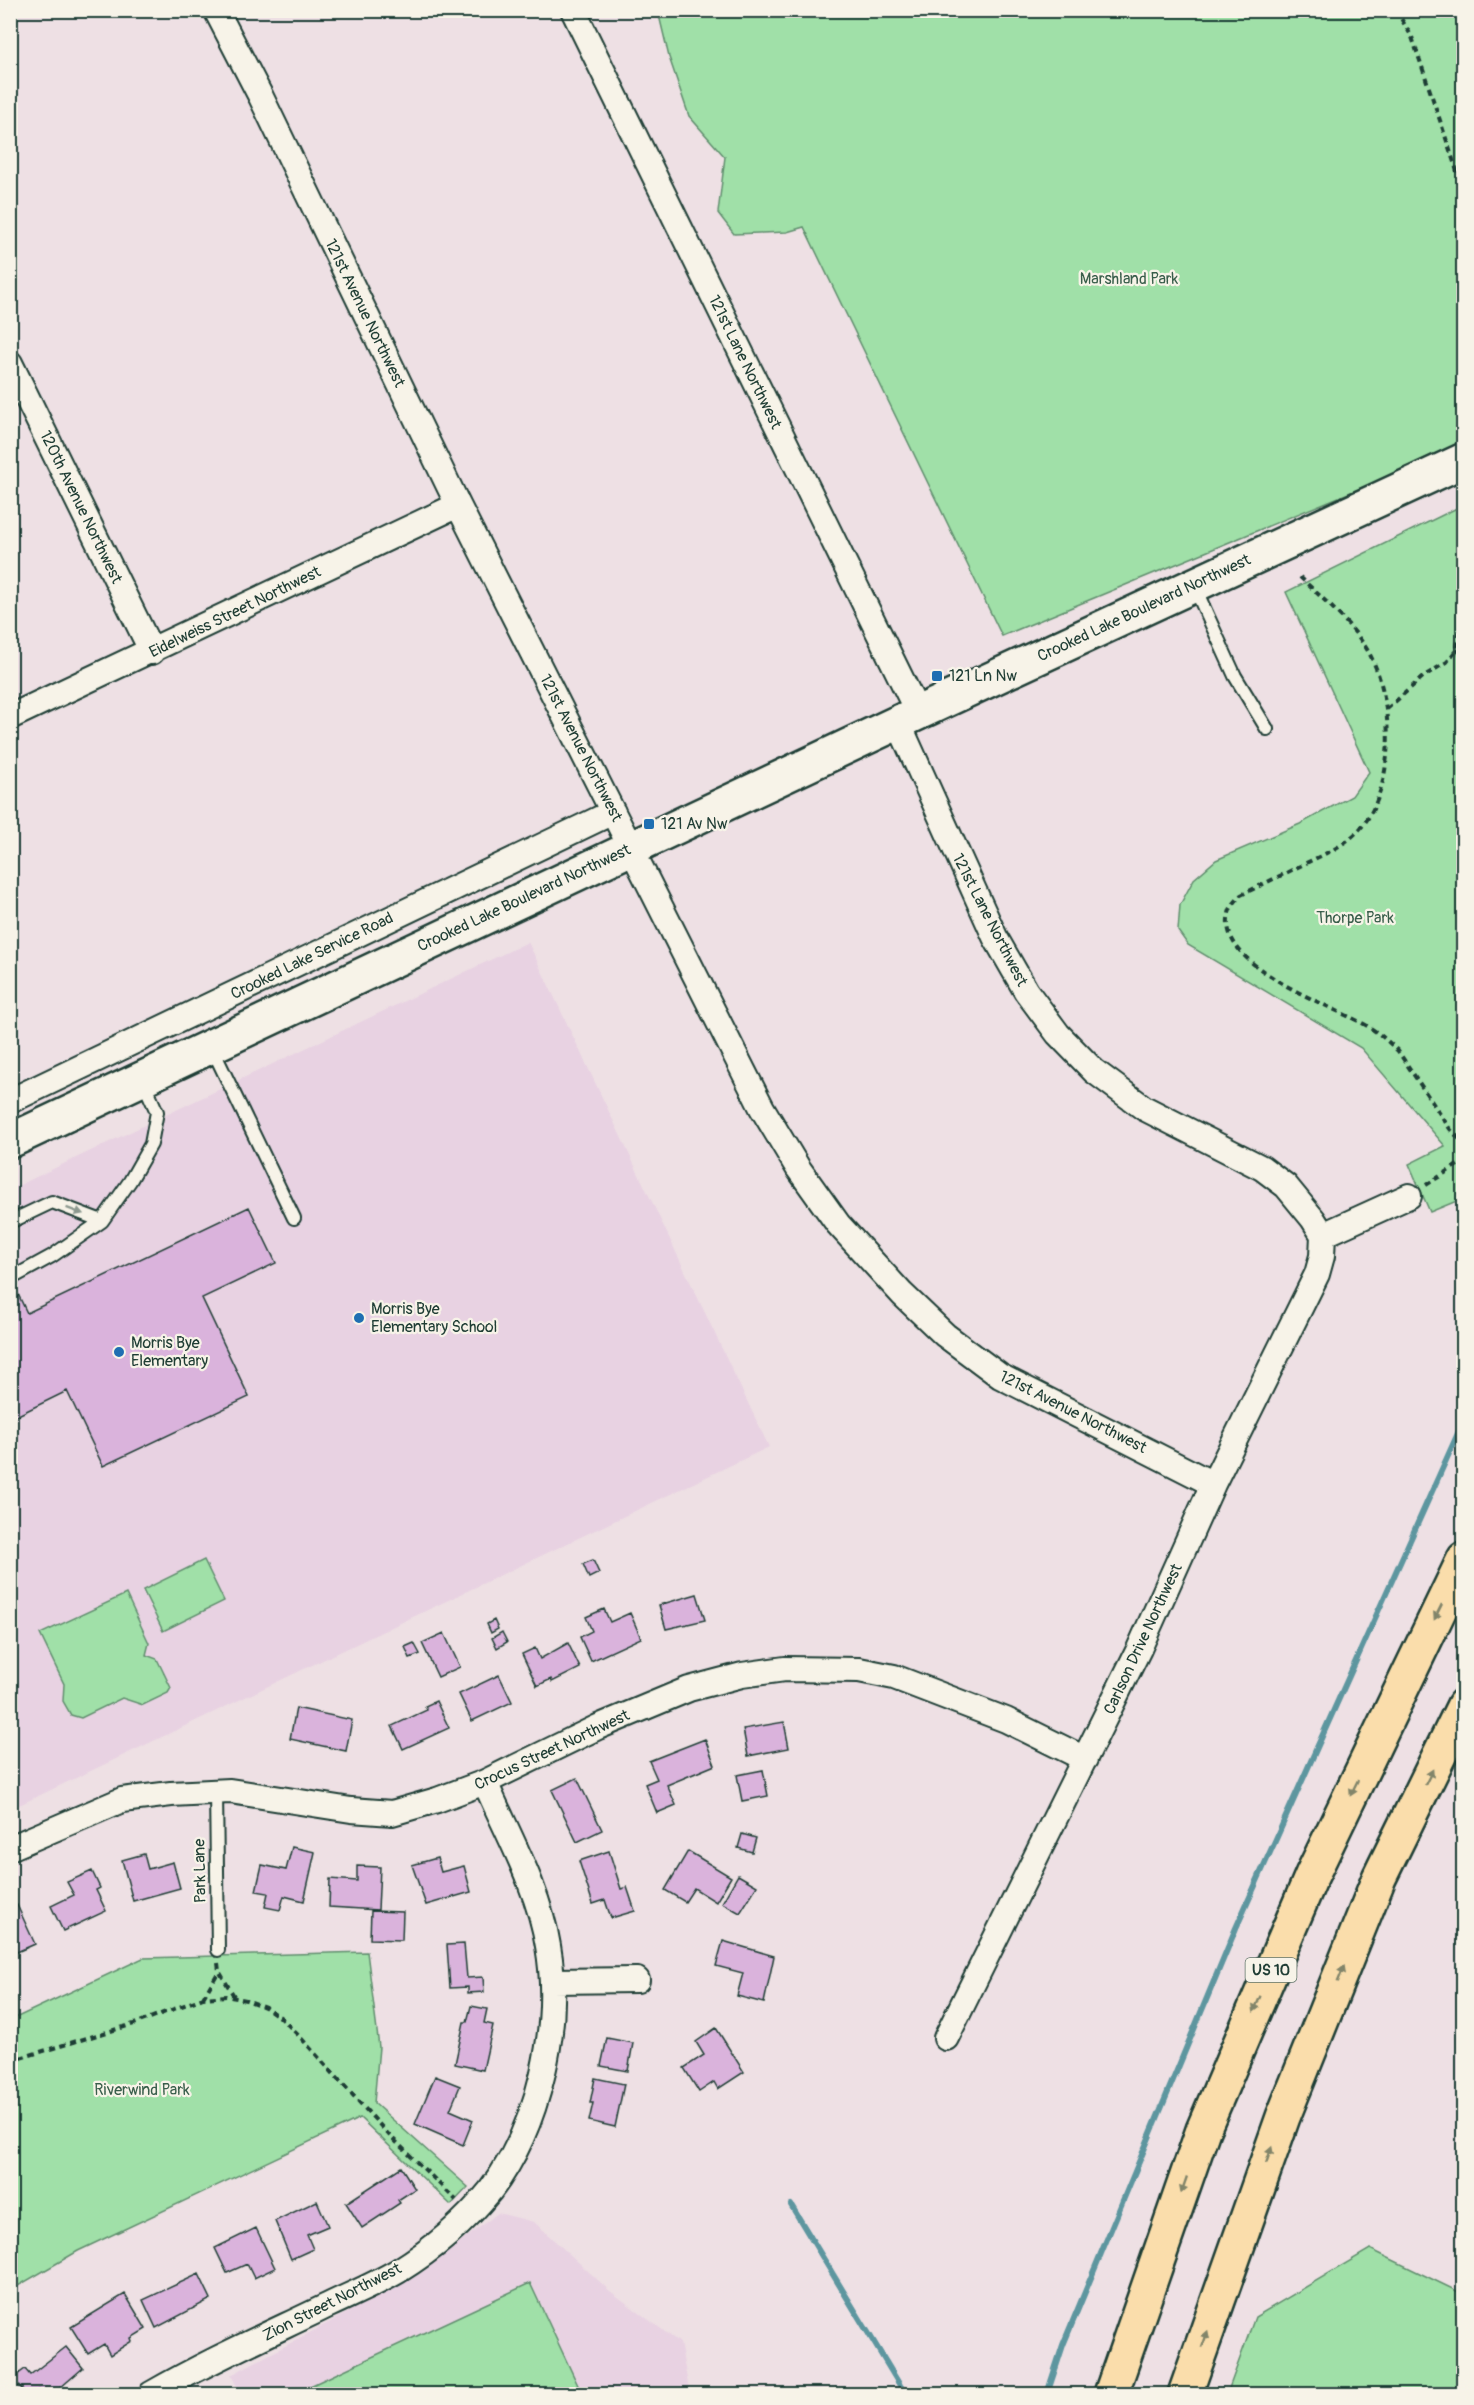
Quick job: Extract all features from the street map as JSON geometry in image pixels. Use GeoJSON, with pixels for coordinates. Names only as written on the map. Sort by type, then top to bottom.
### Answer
{"type":"FeatureCollection","features":[{"type":"Feature","properties":{"kind":"highway","name":"US 10"},"geometry":{"type":"LineString","coordinates":[[1111,2394],[1203,2130],[1312,1875],[1464,1559]]}},
{"type":"Feature","properties":{"kind":"highway"},"geometry":{"type":"LineString","coordinates":[[1185,2394],[1282,2117],[1380,1878],[1464,1705]]}},
{"type":"Feature","properties":{"kind":"street","name":"121st Avenue Northwest"},"geometry":{"type":"LineString","coordinates":[[216,10],[266,107],[458,505],[762,1108],[798,1168],[838,1224],[902,1294],[945,1335],[1000,1376],[1213,1484]]}},
{"type":"Feature","properties":{"kind":"street","name":"121st Lane Northwest"},"geometry":{"type":"LineString","coordinates":[[573,10],[908,717],[995,937],[1026,991],[1058,1034],[1094,1071],[1144,1108],[1262,1168],[1286,1186],[1323,1236]]}},
{"type":"Feature","properties":{"kind":"street","name":"120th Avenue Northwest"},"geometry":{"type":"LineString","coordinates":[[10,363],[152,652]]}},
{"type":"Feature","properties":{"kind":"street","name":"Crooked Lake Boulevard Northwest"},"geometry":{"type":"LineString","coordinates":[[10,1141],[908,717],[1464,460]]}},
{"type":"Feature","properties":{"kind":"street","name":"Eidelweiss Street Northwest"},"geometry":{"type":"LineString","coordinates":[[10,717],[152,652],[458,505]]}},
{"type":"Feature","properties":{"kind":"street","name":"Crooked Lake Service Road"},"geometry":{"type":"LineString","coordinates":[[10,1101],[613,812]]}},
{"type":"Feature","properties":{"kind":"street"},"geometry":{"type":"LineString","coordinates":[[1323,1236],[1409,1196]]}},
{"type":"Feature","properties":{"kind":"street","name":"Carlson Drive Northwest"},"geometry":{"type":"LineString","coordinates":[[946,2038],[1139,1648],[1213,1484],[1317,1274],[1322,1256],[1323,1236]]}},
{"type":"Feature","properties":{"kind":"street","name":"Crocus Street Northwest"},"geometry":{"type":"LineString","coordinates":[[10,1848],[123,1800],[216,1791],[282,1798],[351,1810],[392,1813],[437,1800],[485,1782],[598,1727],[689,1689],[742,1675],[785,1669],[859,1670],[894,1677],[1006,1720],[1085,1759]]}},
{"type":"Feature","properties":{"kind":"street","name":"Zion Street Northwest"},"geometry":{"type":"LineString","coordinates":[[151,2394],[188,2373],[397,2271],[470,2214],[507,2165],[532,2111],[550,2040],[552,1981],[548,1945],[537,1903],[485,1782]]}},
{"type":"Feature","properties":{"kind":"street"},"geometry":{"type":"LineString","coordinates":[[552,1981],[637,1980]]}},
{"type":"Feature","properties":{"kind":"lane"},"geometry":{"type":"LineString","coordinates":[[1193,585],[1235,676],[1268,729]]}},
{"type":"Feature","properties":{"kind":"lane"},"geometry":{"type":"LineString","coordinates":[[211,1046],[294,1218]]}},
{"type":"Feature","properties":{"kind":"lane"},"geometry":{"type":"LineString","coordinates":[[10,1279],[52,1256],[102,1221],[130,1181],[151,1144],[157,1112],[142,1079]]}},
{"type":"Feature","properties":{"kind":"lane"},"geometry":{"type":"LineString","coordinates":[[10,1222],[52,1202],[102,1221]]}},
{"type":"Feature","properties":{"kind":"lane","name":"Park Lane"},"geometry":{"type":"LineString","coordinates":[[216,1791],[218,1950]]}},
{"type":"Feature","properties":{"kind":"path"},"geometry":{"type":"LineString","coordinates":[[1396,10],[1412,37],[1464,192]]}},
{"type":"Feature","properties":{"kind":"path"},"geometry":{"type":"LineString","coordinates":[[1300,577],[1346,624],[1368,651],[1387,709],[1382,782],[1379,798],[1365,823],[1338,848],[1241,896],[1230,909],[1228,923],[1232,940],[1244,956],[1278,981],[1370,1028],[1388,1041],[1398,1051],[1450,1129],[1464,1144]]}},
{"type":"Feature","properties":{"kind":"path"},"geometry":{"type":"LineString","coordinates":[[1387,709],[1424,676],[1447,662],[1457,649],[1459,632],[1464,623]]}},
{"type":"Feature","properties":{"kind":"path"},"geometry":{"type":"LineString","coordinates":[[1457,649],[1464,659]]}},
{"type":"Feature","properties":{"kind":"path"},"geometry":{"type":"LineString","coordinates":[[1409,1196],[1464,1161]]}},
{"type":"Feature","properties":{"kind":"path"},"geometry":{"type":"LineString","coordinates":[[218,1950],[219,1971],[234,1996]]}},
{"type":"Feature","properties":{"kind":"path"},"geometry":{"type":"LineString","coordinates":[[203,1998],[219,1971]]}},
{"type":"Feature","properties":{"kind":"path"},"geometry":{"type":"LineString","coordinates":[[10,2061],[134,2024],[203,1998],[234,1996],[265,2007],[280,2017],[326,2064],[389,2135],[470,2214]]}},
{"type":"Feature","properties":{"kind":"shaded area","name":"Morris Bye Elementary School"},"geometry":{"type":"Polygon","coordinates":[[[528,942],[769,1447],[11,1809],[11,1189],[528,942]]]}},
{"type":"Feature","properties":{"kind":"shaded area"},"geometry":{"type":"Polygon","coordinates":[[[498,2213],[534,2222],[610,2291],[680,2343],[690,2394],[241,2394],[231,2375],[421,2273],[498,2213]]]}},
{"type":"Feature","properties":{"kind":"green space","name":"Marshland Park"},"geometry":{"type":"Polygon","coordinates":[[[658,11],[1463,11],[1463,442],[1380,480],[1002,636],[804,227],[787,232],[734,234],[718,213],[725,157],[689,116],[669,57],[658,11]]]}},
{"type":"Feature","properties":{"kind":"green space","name":"Thorpe Park"},"geometry":{"type":"Polygon","coordinates":[[[1463,505],[1464,1198],[1430,1212],[1409,1164],[1445,1146],[1361,1048],[1188,945],[1178,931],[1180,905],[1194,879],[1216,860],[1300,824],[1352,796],[1369,772],[1286,592],[1463,505]]]}},
{"type":"Feature","properties":{"kind":"green space"},"geometry":{"type":"Polygon","coordinates":[[[204,1560],[224,1601],[163,1631],[143,1590],[204,1560]]]}},
{"type":"Feature","properties":{"kind":"green space"},"geometry":{"type":"Polygon","coordinates":[[[126,1594],[149,1643],[146,1655],[157,1659],[171,1688],[168,1693],[143,1705],[122,1698],[81,1718],[71,1715],[63,1701],[64,1684],[40,1634],[126,1594]]]}},
{"type":"Feature","properties":{"kind":"green space","name":"Riverwind Park"},"geometry":{"type":"Polygon","coordinates":[[[367,1952],[379,2047],[374,2103],[468,2187],[451,2205],[360,2118],[78,2251],[11,2290],[11,2020],[143,1958],[367,1952]]]}},
{"type":"Feature","properties":{"kind":"green space"},"geometry":{"type":"Polygon","coordinates":[[[1370,2249],[1463,2294],[1463,2394],[1227,2394],[1255,2317],[1370,2249]]]}},
{"type":"Feature","properties":{"kind":"green space"},"geometry":{"type":"Polygon","coordinates":[[[530,2283],[582,2394],[293,2394],[530,2283]]]}},
{"type":"Feature","properties":{"kind":"building","name":"Morris Bye Elementary"},"geometry":{"type":"Polygon","coordinates":[[[249,1207],[276,1263],[202,1298],[249,1397],[103,1466],[67,1391],[10,1419],[10,1295],[17,1292],[27,1313],[249,1207]]]}},
{"type":"Feature","properties":{"kind":"building"},"geometry":{"type":"Polygon","coordinates":[[[593,1560],[599,1573],[589,1578],[583,1564],[593,1560]]]}},
{"type":"Feature","properties":{"kind":"building"},"geometry":{"type":"Polygon","coordinates":[[[697,1594],[705,1620],[666,1629],[659,1605],[697,1594]]]}},
{"type":"Feature","properties":{"kind":"building"},"geometry":{"type":"Polygon","coordinates":[[[604,1609],[610,1622],[630,1613],[641,1638],[591,1661],[580,1637],[592,1631],[586,1617],[604,1609]]]}},
{"type":"Feature","properties":{"kind":"building"},"geometry":{"type":"Polygon","coordinates":[[[494,1620],[498,1629],[491,1633],[487,1624],[494,1620]]]}},
{"type":"Feature","properties":{"kind":"building"},"geometry":{"type":"Polygon","coordinates":[[[502,1632],[507,1642],[497,1648],[492,1638],[502,1632]]]}},
{"type":"Feature","properties":{"kind":"building"},"geometry":{"type":"Polygon","coordinates":[[[444,1633],[460,1667],[438,1677],[422,1643],[444,1633]]]}},
{"type":"Feature","properties":{"kind":"building"},"geometry":{"type":"Polygon","coordinates":[[[414,1643],[420,1654],[410,1658],[405,1647],[414,1643]]]}},
{"type":"Feature","properties":{"kind":"building"},"geometry":{"type":"Polygon","coordinates":[[[568,1643],[580,1668],[552,1682],[551,1679],[537,1686],[522,1654],[535,1648],[540,1659],[568,1643]]]}},
{"type":"Feature","properties":{"kind":"building"},"geometry":{"type":"Polygon","coordinates":[[[499,1675],[512,1702],[472,1721],[459,1694],[499,1675]]]}},
{"type":"Feature","properties":{"kind":"building"},"geometry":{"type":"Polygon","coordinates":[[[436,1701],[449,1728],[403,1749],[392,1726],[427,1710],[425,1706],[436,1701]]]}},
{"type":"Feature","properties":{"kind":"building"},"geometry":{"type":"Polygon","coordinates":[[[296,1708],[352,1720],[346,1751],[290,1739],[296,1708]]]}},
{"type":"Feature","properties":{"kind":"building"},"geometry":{"type":"Polygon","coordinates":[[[784,1722],[789,1748],[748,1756],[743,1729],[784,1722]]]}},
{"type":"Feature","properties":{"kind":"building"},"geometry":{"type":"Polygon","coordinates":[[[705,1739],[715,1765],[667,1785],[676,1805],[657,1813],[645,1784],[657,1779],[649,1761],[705,1739]]]}},
{"type":"Feature","properties":{"kind":"building"},"geometry":{"type":"Polygon","coordinates":[[[763,1770],[768,1796],[742,1801],[737,1775],[763,1770]]]}},
{"type":"Feature","properties":{"kind":"building"},"geometry":{"type":"Polygon","coordinates":[[[577,1778],[602,1830],[577,1842],[552,1790],[577,1778]]]}},
{"type":"Feature","properties":{"kind":"building"},"geometry":{"type":"Polygon","coordinates":[[[742,1834],[756,1838],[752,1852],[738,1848],[742,1834]]]}},
{"type":"Feature","properties":{"kind":"building"},"geometry":{"type":"Polygon","coordinates":[[[292,1847],[315,1852],[304,1901],[284,1896],[280,1910],[265,1907],[268,1893],[256,1891],[262,1865],[286,1870],[292,1847]]]}},
{"type":"Feature","properties":{"kind":"building"},"geometry":{"type":"Polygon","coordinates":[[[609,1851],[621,1889],[627,1887],[635,1911],[611,1918],[605,1900],[593,1904],[579,1861],[609,1851]]]}},
{"type":"Feature","properties":{"kind":"building"},"geometry":{"type":"Polygon","coordinates":[[[688,1851],[731,1877],[716,1902],[694,1888],[685,1902],[665,1890],[688,1851]]]}},
{"type":"Feature","properties":{"kind":"building"},"geometry":{"type":"Polygon","coordinates":[[[144,1854],[148,1869],[173,1862],[180,1888],[133,1901],[122,1860],[144,1854]]]}},
{"type":"Feature","properties":{"kind":"building"},"geometry":{"type":"Polygon","coordinates":[[[437,1858],[441,1872],[464,1866],[471,1892],[426,1905],[412,1865],[437,1858]]]}},
{"type":"Feature","properties":{"kind":"building"},"geometry":{"type":"Polygon","coordinates":[[[357,1866],[380,1867],[378,1910],[329,1907],[330,1879],[357,1881],[357,1866]]]}},
{"type":"Feature","properties":{"kind":"building"},"geometry":{"type":"Polygon","coordinates":[[[92,1871],[100,1888],[96,1890],[106,1911],[63,1931],[51,1906],[74,1895],[67,1882],[92,1871]]]}},
{"type":"Feature","properties":{"kind":"building"},"geometry":{"type":"Polygon","coordinates":[[[738,1875],[757,1886],[740,1913],[722,1903],[738,1875]]]}},
{"type":"Feature","properties":{"kind":"building"},"geometry":{"type":"Polygon","coordinates":[[[17,1905],[35,1944],[10,1955],[10,1908],[17,1905]]]}},
{"type":"Feature","properties":{"kind":"building"},"geometry":{"type":"Polygon","coordinates":[[[371,1911],[403,1912],[402,1940],[370,1939],[371,1911]]]}},
{"type":"Feature","properties":{"kind":"building"},"geometry":{"type":"Polygon","coordinates":[[[723,1941],[774,1956],[764,2003],[737,1996],[743,1973],[716,1966],[723,1941]]]}},
{"type":"Feature","properties":{"kind":"building"},"geometry":{"type":"Polygon","coordinates":[[[464,1944],[467,1978],[483,1977],[484,1992],[468,1993],[468,1987],[450,1988],[447,1945],[464,1944]]]}},
{"type":"Feature","properties":{"kind":"building"},"geometry":{"type":"Polygon","coordinates":[[[471,2006],[487,2009],[484,2023],[493,2025],[483,2070],[455,2064],[464,2022],[467,2022],[471,2006]]]}},
{"type":"Feature","properties":{"kind":"building"},"geometry":{"type":"Polygon","coordinates":[[[716,2028],[744,2072],[718,2089],[714,2082],[699,2092],[684,2068],[704,2055],[696,2042],[716,2028]]]}},
{"type":"Feature","properties":{"kind":"building"},"geometry":{"type":"Polygon","coordinates":[[[607,2038],[633,2043],[628,2071],[601,2066],[607,2038]]]}},
{"type":"Feature","properties":{"kind":"building"},"geometry":{"type":"Polygon","coordinates":[[[435,2076],[460,2086],[450,2110],[473,2120],[463,2145],[415,2124],[435,2076]]]}},
{"type":"Feature","properties":{"kind":"building"},"geometry":{"type":"Polygon","coordinates":[[[595,2078],[624,2084],[615,2127],[589,2121],[595,2078]]]}},
{"type":"Feature","properties":{"kind":"building"},"geometry":{"type":"Polygon","coordinates":[[[401,2167],[415,2189],[398,2200],[400,2203],[362,2228],[346,2203],[401,2167]]]}},
{"type":"Feature","properties":{"kind":"building"},"geometry":{"type":"Polygon","coordinates":[[[317,2201],[328,2226],[307,2235],[313,2249],[291,2259],[275,2221],[317,2201]]]}},
{"type":"Feature","properties":{"kind":"building"},"geometry":{"type":"Polygon","coordinates":[[[256,2228],[275,2268],[254,2278],[247,2264],[227,2273],[215,2248],[256,2228]]]}},
{"type":"Feature","properties":{"kind":"building"},"geometry":{"type":"Polygon","coordinates":[[[199,2274],[211,2299],[156,2328],[143,2300],[199,2274]]]}},
{"type":"Feature","properties":{"kind":"building"},"geometry":{"type":"Polygon","coordinates":[[[125,2294],[146,2329],[110,2355],[104,2344],[88,2354],[71,2327],[125,2294]]]}},
{"type":"Feature","properties":{"kind":"building"},"geometry":{"type":"Polygon","coordinates":[[[66,2347],[83,2368],[53,2394],[42,2394],[38,2390],[32,2394],[26,2394],[13,2378],[25,2369],[30,2375],[66,2347]]]}},
{"type":"Feature","properties":{"kind":"waterway"},"geometry":{"type":"LineString","coordinates":[[1047,2394],[1063,2345],[1236,1928],[1464,1420]]}},
{"type":"Feature","properties":{"kind":"waterway"},"geometry":{"type":"LineString","coordinates":[[791,2205],[901,2387],[908,2394]]}},
{"type":"Feature","properties":{"kind":"place","name":"121 Ln Nw"},"geometry":{"type":"Point","coordinates":[937,676]}},
{"type":"Feature","properties":{"kind":"place","name":"121 Av Nw"},"geometry":{"type":"Point","coordinates":[649,824]}},
{"type":"Feature","properties":{"kind":"place","name":"Morris Bye Elementary School"},"geometry":{"type":"Point","coordinates":[359,1318]}},
{"type":"Feature","properties":{"kind":"place","name":"Morris Bye Elementary"},"geometry":{"type":"Point","coordinates":[119,1352]}}]}
